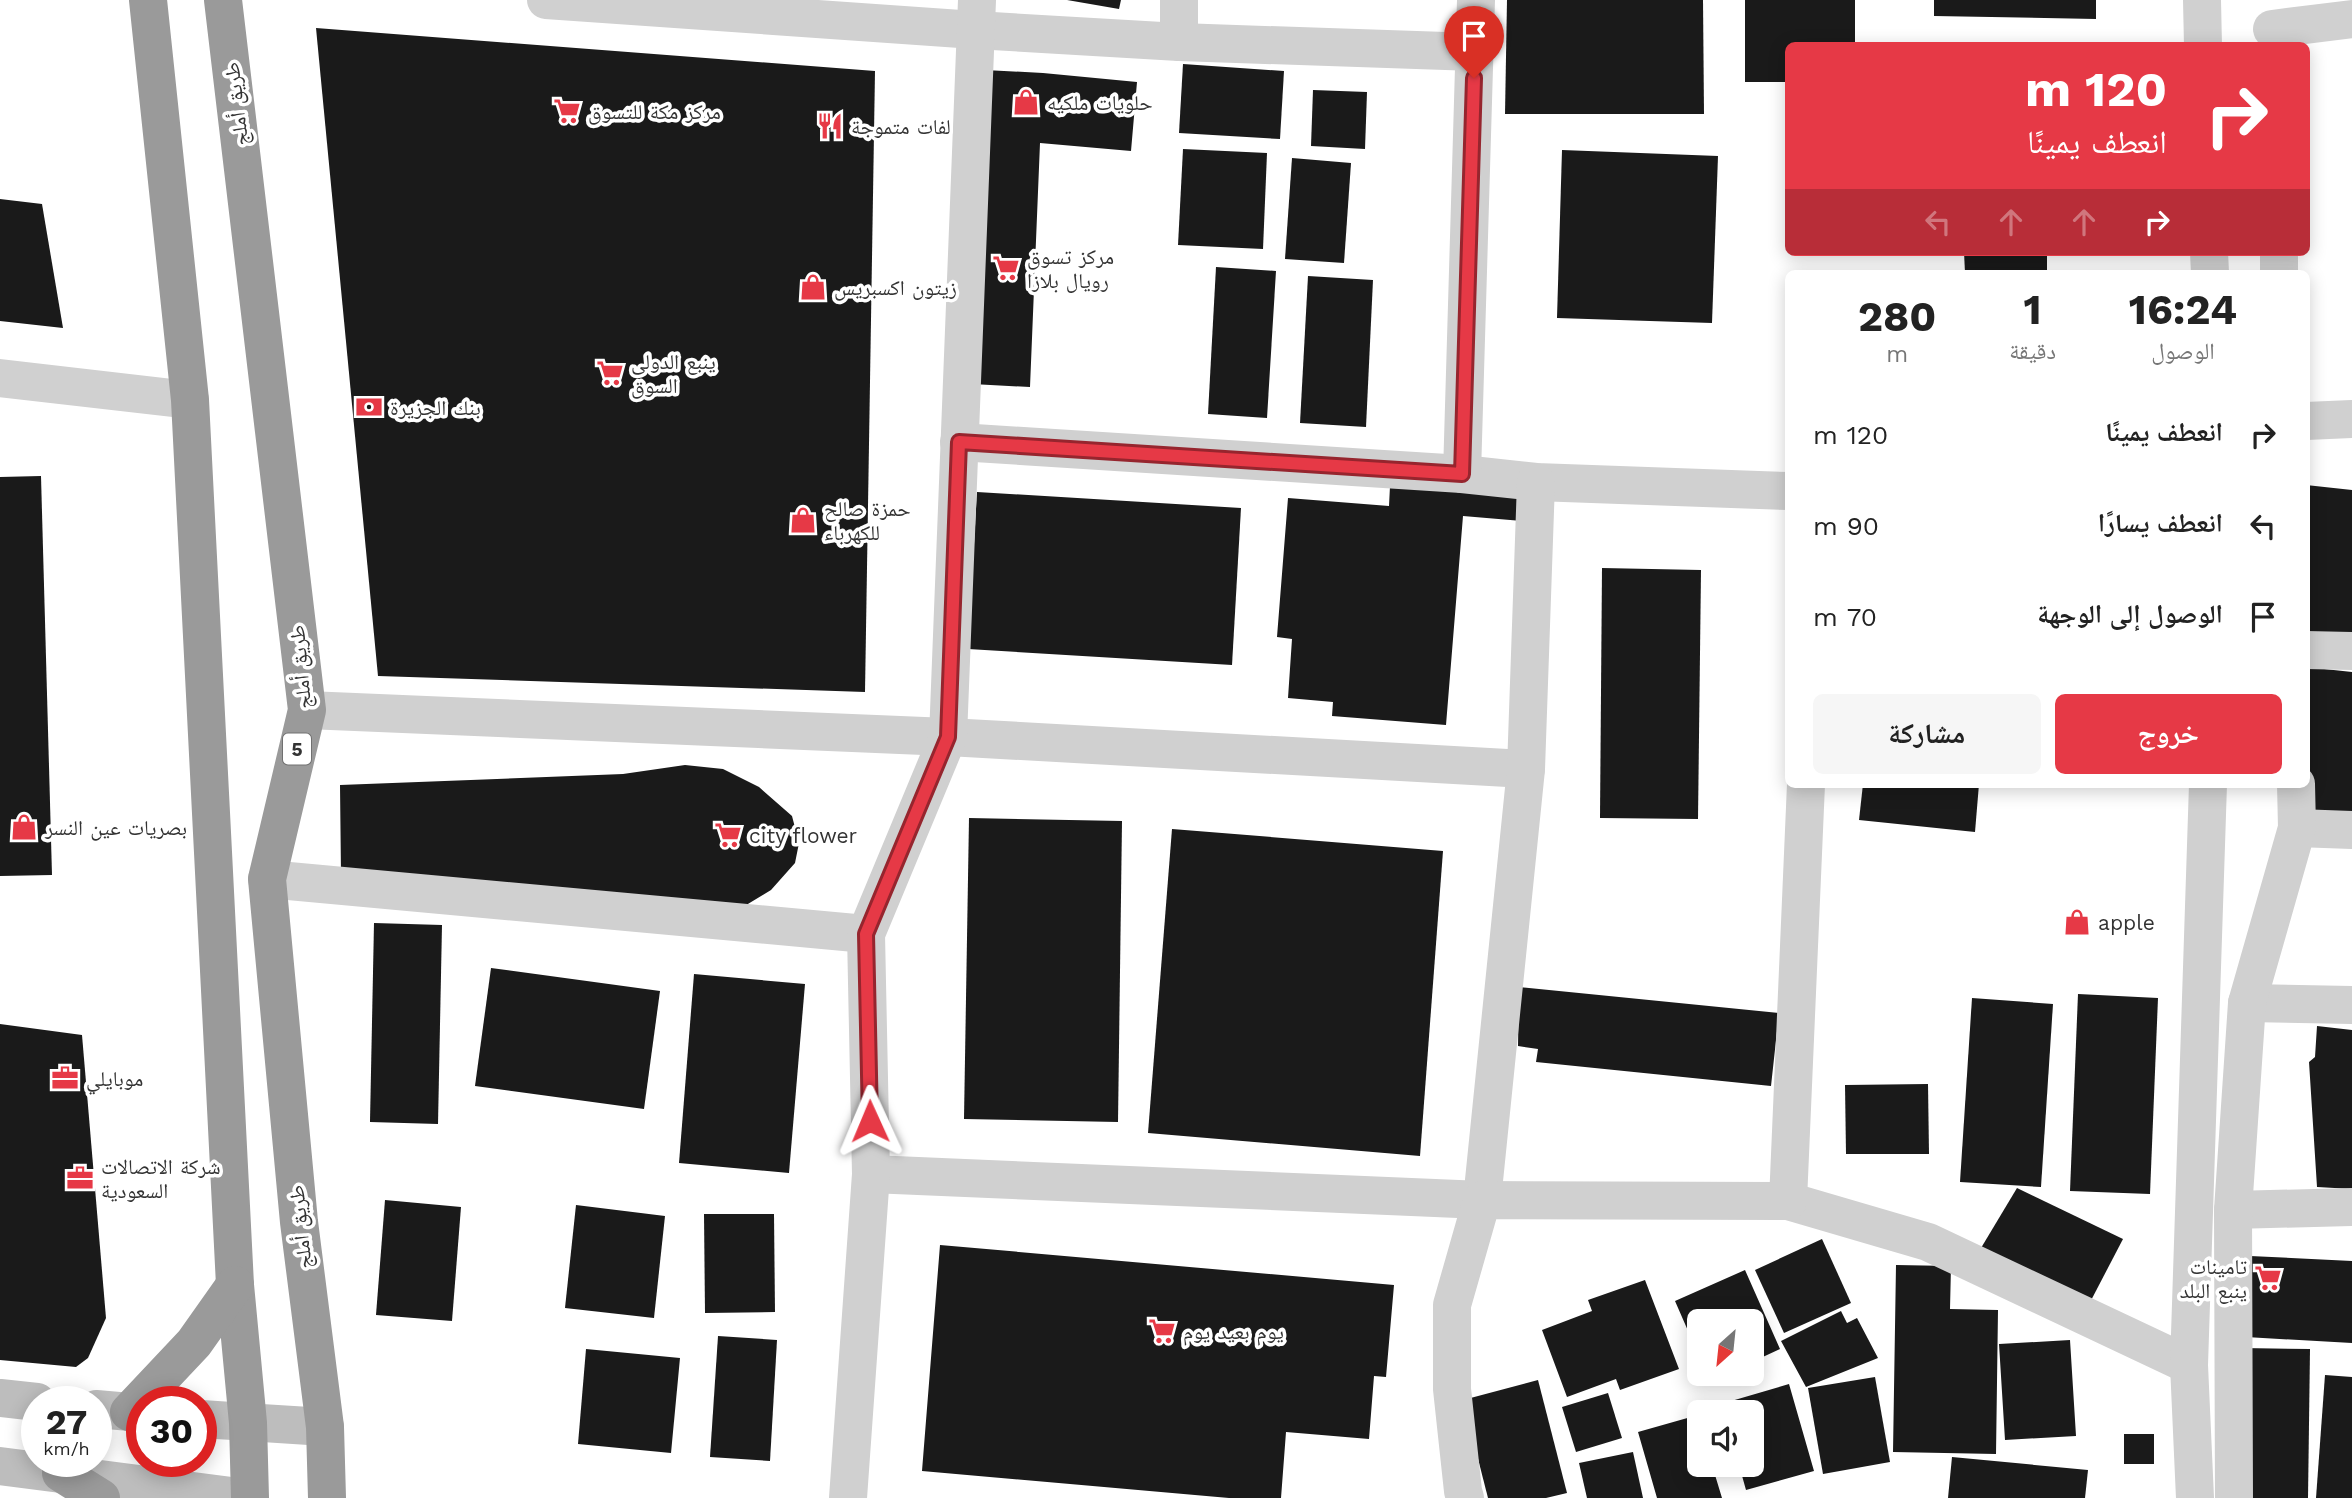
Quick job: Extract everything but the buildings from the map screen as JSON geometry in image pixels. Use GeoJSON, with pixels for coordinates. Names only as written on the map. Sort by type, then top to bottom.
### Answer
{"type":"FeatureCollection","features":[{"type":"Feature","properties":{"kind":"highway"},"geometry":{"type":"LineString","coordinates":[[148,0],[190,400],[234,1285],[248,1423],[249,1498]]}},
{"type":"Feature","properties":{"kind":"highway","name":"طريق أملج"},"geometry":{"type":"LineString","coordinates":[[223,0],[307,710],[267,878],[299,1222],[325,1427],[327,1498]]}},
{"type":"Feature","properties":{"kind":"highway"},"geometry":{"type":"LineString","coordinates":[[122,1411],[194,1343],[234,1285]]}},
{"type":"Feature","properties":{"kind":"highway"},"geometry":{"type":"LineString","coordinates":[[67,1477],[101,1498]]}},
{"type":"Feature","properties":{"kind":"main road"},"geometry":{"type":"LineString","coordinates":[[0,1398],[21,1400]]}},
{"type":"Feature","properties":{"kind":"main road"},"geometry":{"type":"LineString","coordinates":[[217,1420],[325,1427]]}},
{"type":"Feature","properties":{"kind":"main road"},"geometry":{"type":"LineString","coordinates":[[0,1466],[21,1468]]}},
{"type":"Feature","properties":{"kind":"main road"},"geometry":{"type":"LineString","coordinates":[[91,1477],[249,1498]]}},
{"type":"Feature","properties":{"kind":"street"},"geometry":{"type":"LineString","coordinates":[[546,0],[976,15],[1179,42],[1475,52]]}},
{"type":"Feature","properties":{"kind":"street"},"geometry":{"type":"LineString","coordinates":[[1179,0],[1179,42]]}},
{"type":"Feature","properties":{"kind":"street"},"geometry":{"type":"LineString","coordinates":[[1462,474],[1476,0]]}},
{"type":"Feature","properties":{"kind":"street"},"geometry":{"type":"LineString","coordinates":[[2202,0],[2203,42]]}},
{"type":"Feature","properties":{"kind":"street"},"geometry":{"type":"LineString","coordinates":[[848,1498],[871,1174],[866,934],[948,737],[976,15]]}},
{"type":"Feature","properties":{"kind":"street"},"geometry":{"type":"LineString","coordinates":[[2271,25],[2352,19]]}},
{"type":"Feature","properties":{"kind":"street"},"geometry":{"type":"LineString","coordinates":[[0,378],[190,400]]}},
{"type":"Feature","properties":{"kind":"street"},"geometry":{"type":"LineString","coordinates":[[2310,421],[2352,419]]}},
{"type":"Feature","properties":{"kind":"street"},"geometry":{"type":"LineString","coordinates":[[959,442],[1462,474],[1536,482],[1785,491]]}},
{"type":"Feature","properties":{"kind":"street"},"geometry":{"type":"LineString","coordinates":[[1465,1498],[1452,1390],[1452,1305],[1482,1200],[1526,769],[1536,482]]}},
{"type":"Feature","properties":{"kind":"street"},"geometry":{"type":"LineString","coordinates":[[2310,650],[2352,651]]}},
{"type":"Feature","properties":{"kind":"street"},"geometry":{"type":"LineString","coordinates":[[307,710],[948,737],[1526,769]]}},
{"type":"Feature","properties":{"kind":"street"},"geometry":{"type":"LineString","coordinates":[[1788,1201],[1806,788]]}},
{"type":"Feature","properties":{"kind":"street"},"geometry":{"type":"LineString","coordinates":[[2195,1498],[2189,1365],[2208,788]]}},
{"type":"Feature","properties":{"kind":"street"},"geometry":{"type":"LineString","coordinates":[[2234,1498],[2233,1210],[2247,1003],[2297,828],[2296,788]]}},
{"type":"Feature","properties":{"kind":"street"},"geometry":{"type":"LineString","coordinates":[[2297,828],[2352,830]]}},
{"type":"Feature","properties":{"kind":"street"},"geometry":{"type":"LineString","coordinates":[[267,878],[866,934]]}},
{"type":"Feature","properties":{"kind":"street"},"geometry":{"type":"LineString","coordinates":[[2247,1003],[2352,1005]]}},
{"type":"Feature","properties":{"kind":"street"},"geometry":{"type":"LineString","coordinates":[[871,1174],[1482,1200],[1788,1201],[1928,1242],[2189,1365]]}},
{"type":"Feature","properties":{"kind":"street"},"geometry":{"type":"LineString","coordinates":[[2233,1210],[2352,1207]]}},
{"type":"Feature","properties":{"kind":"place","name":"حلويات ملكيه"},"geometry":{"type":"Point","coordinates":[1026,102]}},
{"type":"Feature","properties":{"kind":"place","name":"مركز مكة للتسوق"},"geometry":{"type":"Point","coordinates":[567,111]}},
{"type":"Feature","properties":{"kind":"place","name":"لفات متموجة"},"geometry":{"type":"Point","coordinates":[830,126]}},
{"type":"Feature","properties":{"kind":"place","name":"مركز تسوق رويال بلازا"},"geometry":{"type":"Point","coordinates":[1006,268]}},
{"type":"Feature","properties":{"kind":"place","name":"زيتون اكسبريس"},"geometry":{"type":"Point","coordinates":[813,287]}},
{"type":"Feature","properties":{"kind":"place","name":"ينبع الدولى السوق"},"geometry":{"type":"Point","coordinates":[610,373]}},
{"type":"Feature","properties":{"kind":"place","name":"بنك الجزيرة"},"geometry":{"type":"Point","coordinates":[369,407]}},
{"type":"Feature","properties":{"kind":"place","name":"حمزة صالح للكهرباء"},"geometry":{"type":"Point","coordinates":[803,520]}},
{"type":"Feature","properties":{"kind":"place","name":"بصريات عين النسر"},"geometry":{"type":"Point","coordinates":[24,827]}},
{"type":"Feature","properties":{"kind":"place","name":"city flower"},"geometry":{"type":"Point","coordinates":[728,835]}},
{"type":"Feature","properties":{"kind":"place","name":"apple"},"geometry":{"type":"Point","coordinates":[2077,922]}},
{"type":"Feature","properties":{"kind":"place","name":"موبايلي"},"geometry":{"type":"Point","coordinates":[65,1078]}},
{"type":"Feature","properties":{"kind":"place","name":"شركة الاتصالات السعودية"},"geometry":{"type":"Point","coordinates":[80,1178]}},
{"type":"Feature","properties":{"kind":"place","name":"تامينات ينبع البلد"},"geometry":{"type":"Point","coordinates":[2268,1278]}},
{"type":"Feature","properties":{"kind":"place","name":"يوم بعيد يوم"},"geometry":{"type":"Point","coordinates":[1162,1331]}},
{"type":"Feature","properties":{"kind":"route"},"geometry":{"type":"LineString","coordinates":[[870,1121],[866,934],[948,737],[959,442],[1462,474],[1474,78]]}}]}
